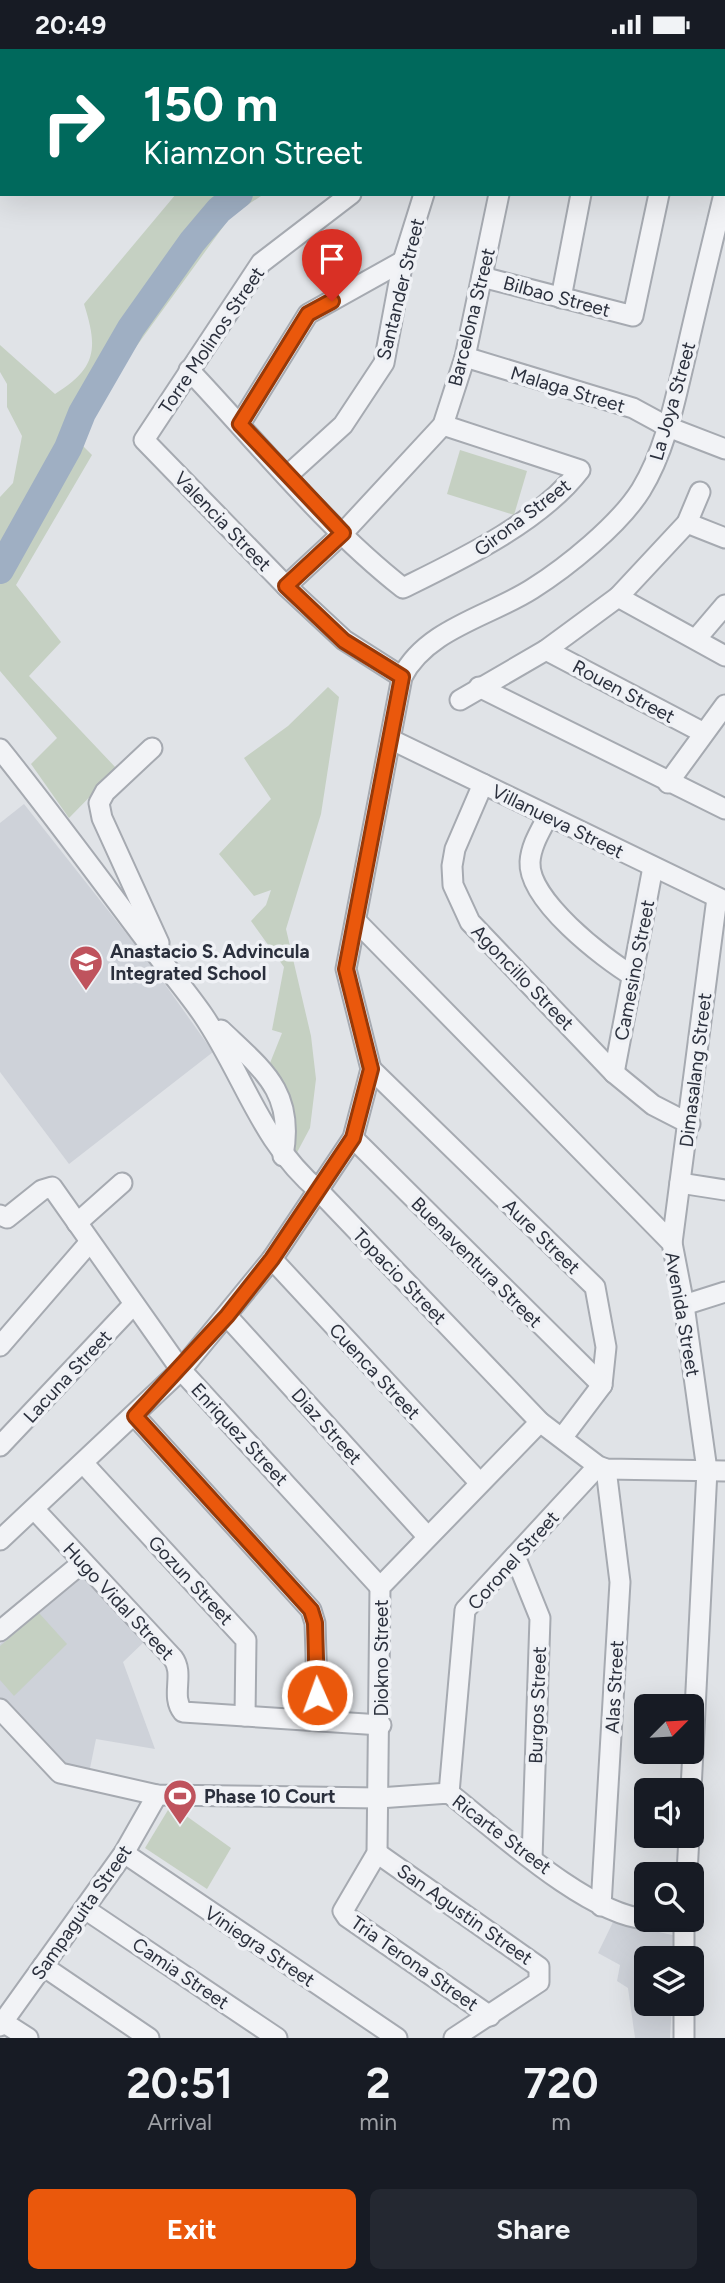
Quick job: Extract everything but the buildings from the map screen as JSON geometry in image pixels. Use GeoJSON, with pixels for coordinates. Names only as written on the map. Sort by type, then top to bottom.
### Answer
{"type":"FeatureCollection","features":[{"type":"Feature","properties":{"kind":"street","name":"Torre Molinos Street"},"geometry":{"type":"LineString","coordinates":[[144,440],[261,263],[348,196]]}},
{"type":"Feature","properties":{"kind":"street","name":"Santander Street"},"geometry":{"type":"LineString","coordinates":[[288,475],[344,425],[384,363],[403,261],[423,196]]}},
{"type":"Feature","properties":{"kind":"street","name":"Barcelona Street"},"geometry":{"type":"LineString","coordinates":[[286,586],[343,533],[443,425],[465,357],[499,196]]}},
{"type":"Feature","properties":{"kind":"street"},"geometry":{"type":"LineString","coordinates":[[561,297],[581,196]]}},
{"type":"Feature","properties":{"kind":"street","name":"Bilbao Street"},"geometry":{"type":"LineString","coordinates":[[482,277],[633,316],[659,196]]}},
{"type":"Feature","properties":{"kind":"street","name":"La Joya Street"},"geometry":{"type":"LineString","coordinates":[[402,677],[410,661],[461,625],[531,590],[591,543],[640,492],[652,471],[668,427],[723,196]]}},
{"type":"Feature","properties":{"kind":"street"},"geometry":{"type":"LineString","coordinates":[[240,424],[308,314],[403,261]]}},
{"type":"Feature","properties":{"kind":"street","name":"Malaga Street"},"geometry":{"type":"LineString","coordinates":[[465,357],[633,408],[668,427],[725,449]]}},
{"type":"Feature","properties":{"kind":"street"},"geometry":{"type":"LineString","coordinates":[[189,370],[343,533]]}},
{"type":"Feature","properties":{"kind":"street","name":"Girona Street"},"geometry":{"type":"LineString","coordinates":[[343,533],[376,567],[403,588],[485,548],[569,484],[580,470],[443,425]]}},
{"type":"Feature","properties":{"kind":"street","name":"Valencia Street"},"geometry":{"type":"LineString","coordinates":[[144,440],[286,586],[344,641],[402,677]]}},
{"type":"Feature","properties":{"kind":"street"},"geometry":{"type":"LineString","coordinates":[[460,700],[546,650],[618,597],[687,523],[700,492]]}},
{"type":"Feature","properties":{"kind":"street"},"geometry":{"type":"LineString","coordinates":[[687,523],[725,538]]}},
{"type":"Feature","properties":{"kind":"street"},"geometry":{"type":"LineString","coordinates":[[618,597],[725,656]]}},
{"type":"Feature","properties":{"kind":"street"},"geometry":{"type":"LineString","coordinates":[[696,639],[725,605]]}},
{"type":"Feature","properties":{"kind":"street","name":"Rouen Street"},"geometry":{"type":"LineString","coordinates":[[546,650],[702,732]]}},
{"type":"Feature","properties":{"kind":"street"},"geometry":{"type":"LineString","coordinates":[[0,1540],[84,1464],[181,1370],[272,1259],[353,1138],[371,1069],[346,969],[402,677]]}},
{"type":"Feature","properties":{"kind":"street"},"geometry":{"type":"LineString","coordinates":[[479,687],[725,809]]}},
{"type":"Feature","properties":{"kind":"street"},"geometry":{"type":"LineString","coordinates":[[668,783],[702,732],[725,705]]}},
{"type":"Feature","properties":{"kind":"street","name":"Villanueva Street"},"geometry":{"type":"LineString","coordinates":[[392,740],[721,899]]}},
{"type":"Feature","properties":{"kind":"street"},"geometry":{"type":"LineString","coordinates":[[152,748],[105,792],[99,803],[102,818],[157,940],[219,1028],[271,1077],[278,1091],[285,1120],[283,1156]]}},
{"type":"Feature","properties":{"kind":"street","name":"Topacio Street"},"geometry":{"type":"LineString","coordinates":[[0,749],[196,1005],[227,1052],[247,1099],[283,1156],[540,1422],[602,1468]]}},
{"type":"Feature","properties":{"kind":"street","name":"Agoncillo Street"},"geometry":{"type":"LineString","coordinates":[[482,784],[455,849],[453,885],[470,922],[614,1073],[653,1105],[690,1125]]}},
{"type":"Feature","properties":{"kind":"street"},"geometry":{"type":"LineString","coordinates":[[548,816],[532,850],[530,864],[539,892],[606,960],[634,976]]}},
{"type":"Feature","properties":{"kind":"street","name":"Camesino Street"},"geometry":{"type":"LineString","coordinates":[[614,1073],[653,867]]}},
{"type":"Feature","properties":{"kind":"street","name":"Dimasalang Street"},"geometry":{"type":"LineString","coordinates":[[672,1243],[721,899]]}},
{"type":"Feature","properties":{"kind":"street","name":"Avenida Street"},"geometry":{"type":"LineString","coordinates":[[357,922],[672,1243],[716,1470],[692,1778]]}},
{"type":"Feature","properties":{"kind":"street","name":"Aure Street"},"geometry":{"type":"LineString","coordinates":[[371,1069],[595,1287],[606,1347],[602,1385]]}},
{"type":"Feature","properties":{"kind":"street","name":"Buenaventura Street"},"geometry":{"type":"LineString","coordinates":[[353,1138],[602,1385]]}},
{"type":"Feature","properties":{"kind":"street"},"geometry":{"type":"LineString","coordinates":[[77,1223],[122,1183]]}},
{"type":"Feature","properties":{"kind":"street"},"geometry":{"type":"LineString","coordinates":[[680,1183],[725,1190]]}},
{"type":"Feature","properties":{"kind":"street","name":"Enriquez Street"},"geometry":{"type":"LineString","coordinates":[[0,1215],[7,1218],[47,1187],[51,1188],[181,1370],[380,1587]]}},
{"type":"Feature","properties":{"kind":"street"},"geometry":{"type":"LineString","coordinates":[[0,1346],[89,1243]]}},
{"type":"Feature","properties":{"kind":"street","name":"Cuenca Street"},"geometry":{"type":"LineString","coordinates":[[272,1259],[479,1482]]}},
{"type":"Feature","properties":{"kind":"street"},"geometry":{"type":"LineString","coordinates":[[684,1305],[725,1292]]}},
{"type":"Feature","properties":{"kind":"street","name":"Lacuna Street"},"geometry":{"type":"LineString","coordinates":[[0,1447],[134,1304]]}},
{"type":"Feature","properties":{"kind":"street","name":"Diaz Street"},"geometry":{"type":"LineString","coordinates":[[227,1316],[428,1536]]}},
{"type":"Feature","properties":{"kind":"street"},"geometry":{"type":"LineString","coordinates":[[562,1438],[602,1385]]}},
{"type":"Feature","properties":{"kind":"street"},"geometry":{"type":"LineString","coordinates":[[135,1416],[311,1610],[315,1623],[318,1719]]}},
{"type":"Feature","properties":{"kind":"street","name":"Diokno Street"},"geometry":{"type":"LineString","coordinates":[[344,1908],[377,1853],[381,1725],[380,1587],[540,1422]]}},
{"type":"Feature","properties":{"kind":"street","name":"Gozun Street"},"geometry":{"type":"LineString","coordinates":[[84,1464],[246,1640],[245,1716]]}},
{"type":"Feature","properties":{"kind":"street"},"geometry":{"type":"LineString","coordinates":[[602,1468],[716,1470]]}},
{"type":"Feature","properties":{"kind":"street","name":"Coronel Street"},"geometry":{"type":"LineString","coordinates":[[449,1793],[465,1610],[602,1468]]}},
{"type":"Feature","properties":{"kind":"street","name":"Alas Street"},"geometry":{"type":"LineString","coordinates":[[601,1906],[620,1581],[602,1468]]}},
{"type":"Feature","properties":{"kind":"street","name":"Hugo Vidal Street"},"geometry":{"type":"LineString","coordinates":[[35,1510],[177,1663],[177,1701],[183,1711],[381,1725]]}},
{"type":"Feature","properties":{"kind":"street","name":"Burgos Street"},"geometry":{"type":"LineString","coordinates":[[515,1556],[540,1618],[532,1859]]}},
{"type":"Feature","properties":{"kind":"street"},"geometry":{"type":"LineString","coordinates":[[0,1631],[82,1563]]}},
{"type":"Feature","properties":{"kind":"street","name":"Ricarte Street"},"geometry":{"type":"LineString","coordinates":[[0,1709],[60,1773],[157,1795],[379,1798],[449,1793],[532,1859],[601,1906],[634,1916]]}},
{"type":"Feature","properties":{"kind":"street","name":"Sampaguita Street"},"geometry":{"type":"LineString","coordinates":[[2,2024],[124,1853],[157,1795]]}},
{"type":"Feature","properties":{"kind":"street","name":"Viniegra Street"},"geometry":{"type":"LineString","coordinates":[[124,1853],[397,2038]]}},
{"type":"Feature","properties":{"kind":"street","name":"San Agustin Street"},"geometry":{"type":"LineString","coordinates":[[377,1853],[534,1961],[541,1974],[539,1982],[490,2016]]}},
{"type":"Feature","properties":{"kind":"street","name":"Tria Terona Street"},"geometry":{"type":"LineString","coordinates":[[344,1908],[347,1917],[490,2016]]}},
{"type":"Feature","properties":{"kind":"street","name":"Camia Street"},"geometry":{"type":"LineString","coordinates":[[85,1909],[276,2038]]}},
{"type":"Feature","properties":{"kind":"street"},"geometry":{"type":"LineString","coordinates":[[43,1966],[149,2038]]}},
{"type":"Feature","properties":{"kind":"street"},"geometry":{"type":"LineString","coordinates":[[454,2038],[490,2016]]}},
{"type":"Feature","properties":{"kind":"street"},"geometry":{"type":"LineString","coordinates":[[684,2016],[684,2038]]}},
{"type":"Feature","properties":{"kind":"street"},"geometry":{"type":"LineString","coordinates":[[2,2024],[28,2038]]}},
{"type":"Feature","properties":{"kind":"shaded area","name":"Anastacio S. Advincula Integrated School"},"geometry":{"type":"Polygon","coordinates":[[[24,804],[152,966],[213,1052],[69,1164],[0,1072],[0,823],[24,804]]]}},
{"type":"Feature","properties":{"kind":"shaded area"},"geometry":{"type":"Polygon","coordinates":[[[82,1571],[145,1641],[123,1662],[155,1749],[96,1739],[89,1773],[60,1765],[0,1698],[0,1644],[82,1571]]]}},
{"type":"Feature","properties":{"kind":"shaded area"},"geometry":{"type":"Polygon","coordinates":[[[613,1922],[634,1927],[634,1932],[659,1932],[677,1936],[676,1946],[634,1946],[634,2016],[671,2016],[670,2038],[635,2038],[628,1988],[617,1981],[620,1965],[598,1953],[613,1922]]]}},
{"type":"Feature","properties":{"kind":"green space"},"geometry":{"type":"Polygon","coordinates":[[[174,196],[261,196],[231,216],[72,435],[92,455],[16,585],[61,642],[29,676],[117,769],[69,818],[31,764],[57,738],[0,671],[0,497],[13,483],[22,436],[7,407],[7,384],[0,372],[0,345],[55,394],[79,375],[90,356],[91,333],[84,304],[174,196]]]}},
{"type":"Feature","properties":{"kind":"green space"},"geometry":{"type":"Polygon","coordinates":[[[460,450],[527,471],[514,515],[447,494],[460,450]]]}},
{"type":"Feature","properties":{"kind":"green space"},"geometry":{"type":"Polygon","coordinates":[[[328,687],[339,697],[321,814],[286,929],[311,1036],[316,1079],[310,1128],[293,1160],[277,1129],[294,1108],[270,1063],[282,1033],[272,1030],[284,967],[251,921],[266,905],[271,890],[254,896],[219,854],[271,799],[244,758],[288,726],[328,687]]]}},
{"type":"Feature","properties":{"kind":"green space"},"geometry":{"type":"Polygon","coordinates":[[[39,1613],[67,1644],[14,1696],[0,1680],[0,1646],[39,1613]]]}},
{"type":"Feature","properties":{"kind":"green space","name":"Phase 10 Court"},"geometry":{"type":"Polygon","coordinates":[[[171,1805],[231,1848],[207,1889],[145,1848],[171,1805]]]}},
{"type":"Feature","properties":{"kind":"waterway"},"geometry":{"type":"LineString","coordinates":[[0,570],[68,448],[82,413],[131,328],[192,242],[219,210],[236,196]]}},
{"type":"Feature","properties":{"kind":"place","name":"Anastacio S. Advincula Integrated School"},"geometry":{"type":"Point","coordinates":[86,992]}},
{"type":"Feature","properties":{"kind":"place","name":"Phase 10 Court"},"geometry":{"type":"Point","coordinates":[180,1826]}},
{"type":"Feature","properties":{"kind":"route"},"geometry":{"type":"LineString","coordinates":[[317,1695],[315,1623],[311,1610],[135,1416],[181,1370],[227,1316],[272,1259],[319,1191],[353,1138],[371,1069],[346,969],[402,677],[344,641],[286,586],[343,533],[240,424],[308,314],[332,301]]}}]}
